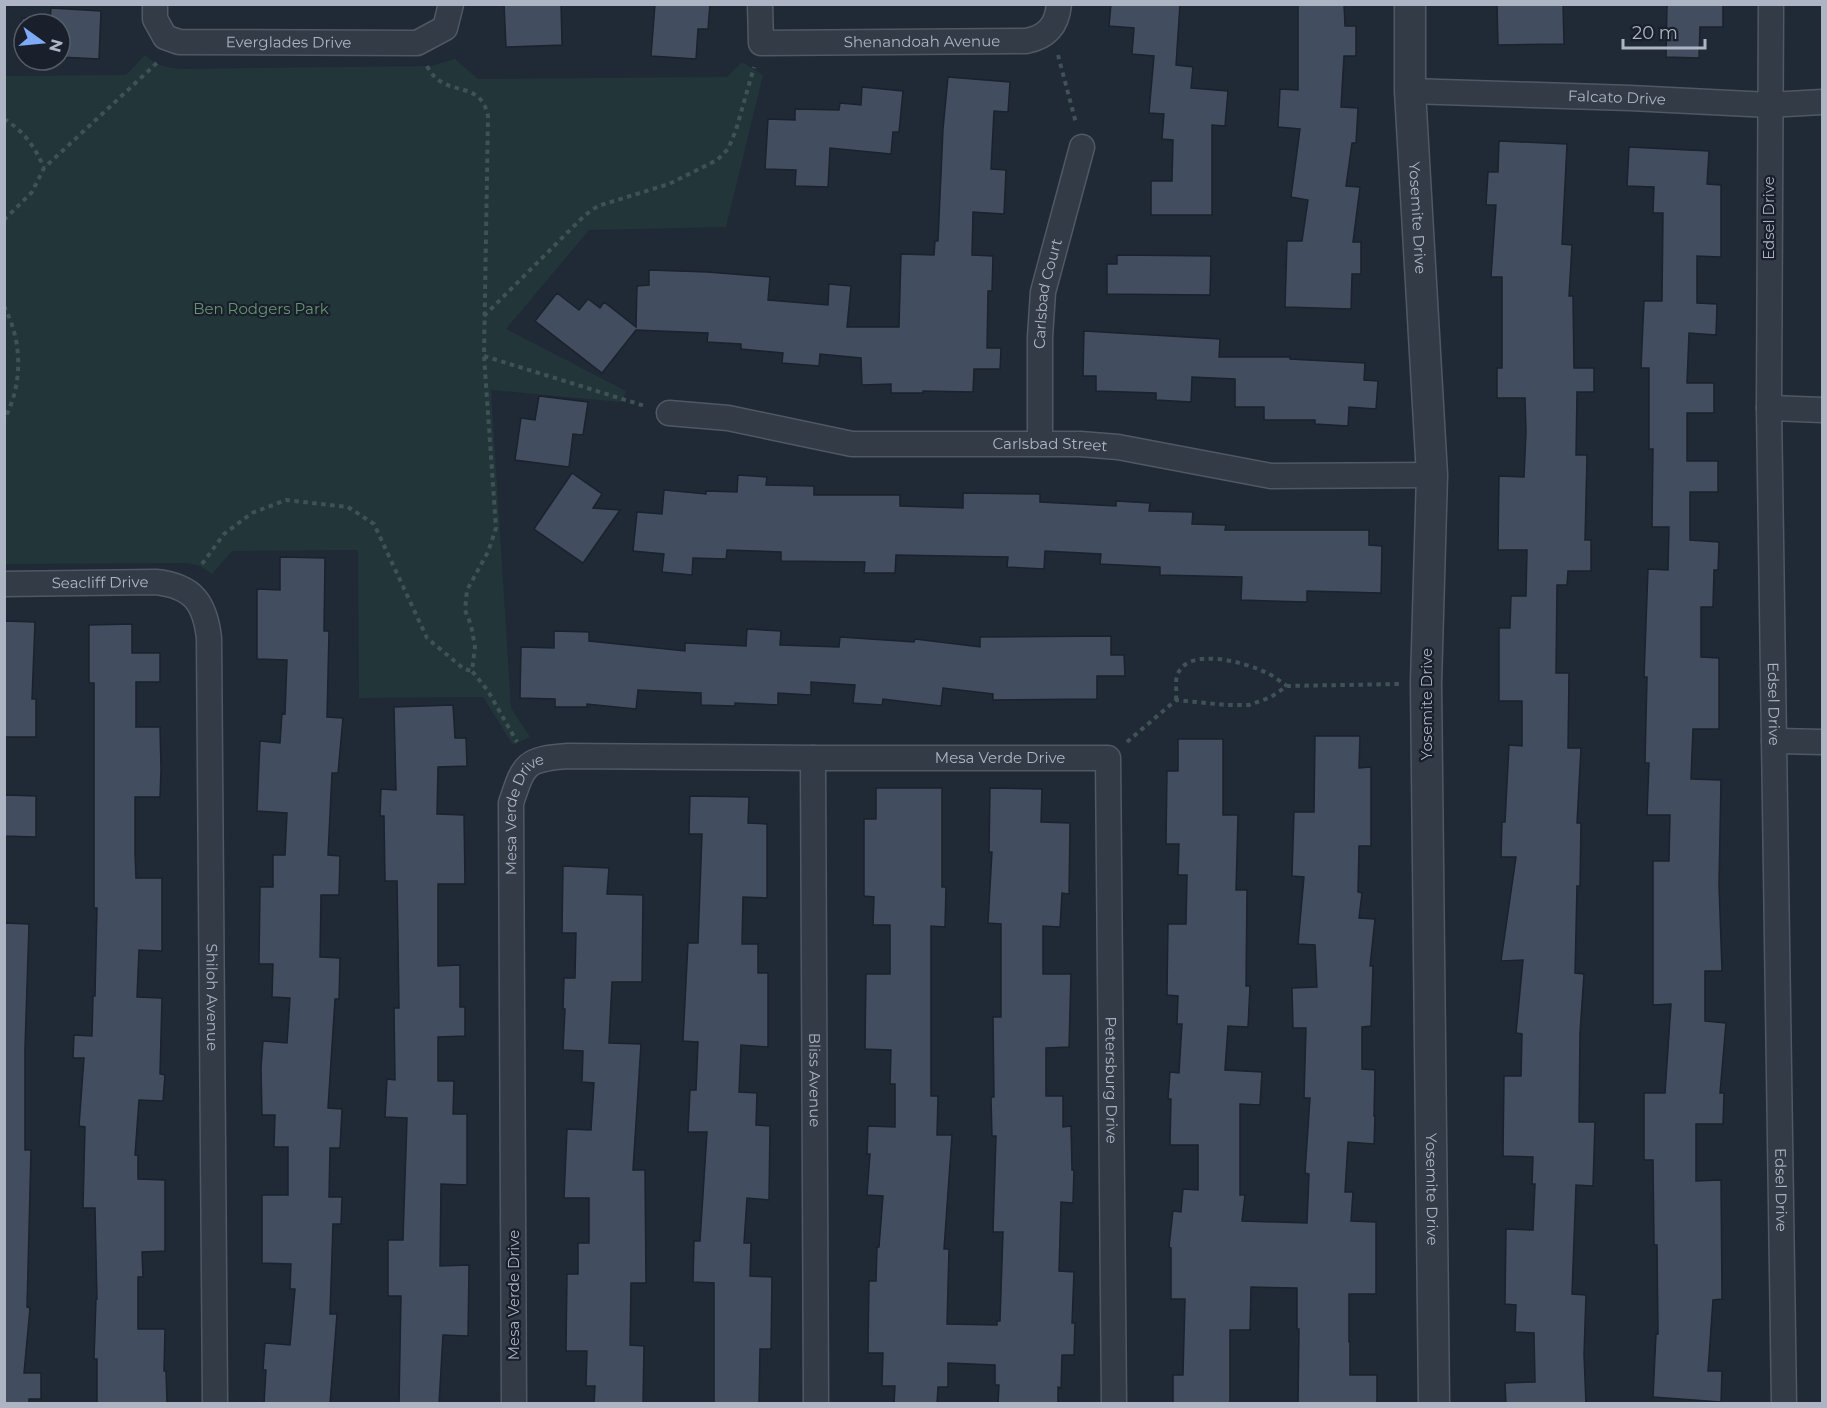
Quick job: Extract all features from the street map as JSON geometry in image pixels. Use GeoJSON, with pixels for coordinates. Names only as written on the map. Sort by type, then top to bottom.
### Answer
{"type":"FeatureCollection","features":[{"type":"Feature","properties":{"kind":"street"},"geometry":{"type":"LineString","coordinates":[[155,4],[155,19],[165,37],[179,42]]}},
{"type":"Feature","properties":{"kind":"street"},"geometry":{"type":"LineString","coordinates":[[760,4],[761,43]]}},
{"type":"Feature","properties":{"kind":"street"},"geometry":{"type":"LineString","coordinates":[[1052,29],[1058,16],[1059,4]]}},
{"type":"Feature","properties":{"kind":"street","name":"Yosemite Drive"},"geometry":{"type":"LineString","coordinates":[[1410,4],[1410,91],[1432,475],[1426,683],[1434,1404]]}},
{"type":"Feature","properties":{"kind":"street","name":"Edsel Drive"},"geometry":{"type":"LineString","coordinates":[[1771,4],[1769,408],[1784,1404]]}},
{"type":"Feature","properties":{"kind":"street"},"geometry":{"type":"LineString","coordinates":[[417,44],[448,16]]}},
{"type":"Feature","properties":{"kind":"street","name":"Shenandoah Avenue"},"geometry":{"type":"LineString","coordinates":[[761,43],[1026,41],[1039,39],[1052,29]]}},
{"type":"Feature","properties":{"kind":"street","name":"Everglades Drive"},"geometry":{"type":"LineString","coordinates":[[179,42],[417,44]]}},
{"type":"Feature","properties":{"kind":"street","name":"Falcato Drive"},"geometry":{"type":"LineString","coordinates":[[1410,91],[1770,105],[1822,102]]}},
{"type":"Feature","properties":{"kind":"street","name":"Carlsbad Court"},"geometry":{"type":"LineString","coordinates":[[1040,443],[1040,336],[1043,292],[1082,147]]}},
{"type":"Feature","properties":{"kind":"street"},"geometry":{"type":"LineString","coordinates":[[1769,408],[1822,410]]}},
{"type":"Feature","properties":{"kind":"street","name":"Carlsbad Street"},"geometry":{"type":"LineString","coordinates":[[669,413],[728,418],[852,444],[1080,444],[1118,447],[1271,476],[1432,475]]}},
{"type":"Feature","properties":{"kind":"street","name":"Seacliff Drive"},"geometry":{"type":"LineString","coordinates":[[4,584],[156,582],[171,584],[191,595]]}},
{"type":"Feature","properties":{"kind":"street","name":"Shiloh Avenue"},"geometry":{"type":"LineString","coordinates":[[191,595],[200,603],[206,618],[209,638],[215,1404]]}},
{"type":"Feature","properties":{"kind":"street"},"geometry":{"type":"LineString","coordinates":[[1774,741],[1822,742]]}},
{"type":"Feature","properties":{"kind":"street","name":"Mesa Verde Drive"},"geometry":{"type":"LineString","coordinates":[[514,1404],[511,802],[520,776],[530,763],[568,756],[813,759],[1108,758]]}},
{"type":"Feature","properties":{"kind":"street","name":"Petersburg Drive"},"geometry":{"type":"LineString","coordinates":[[1108,758],[1114,1404]]}},
{"type":"Feature","properties":{"kind":"street","name":"Bliss Avenue"},"geometry":{"type":"LineString","coordinates":[[813,759],[816,1404]]}},
{"type":"Feature","properties":{"kind":"path"},"geometry":{"type":"LineString","coordinates":[[1052,29],[1082,147]]}},
{"type":"Feature","properties":{"kind":"path"},"geometry":{"type":"LineString","coordinates":[[4,220],[32,192],[44,168],[179,42]]}},
{"type":"Feature","properties":{"kind":"path"},"geometry":{"type":"LineString","coordinates":[[484,316],[585,215],[597,206],[669,184],[717,160],[728,149],[736,130],[761,43]]}},
{"type":"Feature","properties":{"kind":"path"},"geometry":{"type":"LineString","coordinates":[[417,44],[433,77],[447,86],[480,96],[486,105],[488,116],[484,356],[496,528],[488,552],[467,590],[465,610],[471,625],[475,647],[472,671]]}},
{"type":"Feature","properties":{"kind":"path"},"geometry":{"type":"LineString","coordinates":[[4,118],[35,146],[44,168]]}},
{"type":"Feature","properties":{"kind":"path"},"geometry":{"type":"LineString","coordinates":[[4,306],[14,325],[18,367],[14,402],[4,420]]}},
{"type":"Feature","properties":{"kind":"path"},"geometry":{"type":"LineString","coordinates":[[484,356],[669,413]]}},
{"type":"Feature","properties":{"kind":"path"},"geometry":{"type":"LineString","coordinates":[[202,564],[224,534],[252,513],[286,500],[348,507],[374,524],[427,639],[464,669],[472,671],[488,691],[530,763]]}},
{"type":"Feature","properties":{"kind":"path"},"geometry":{"type":"LineString","coordinates":[[1176,700],[1177,675],[1184,665],[1202,658],[1225,659],[1244,664],[1268,673],[1287,686],[1426,683]]}},
{"type":"Feature","properties":{"kind":"path"},"geometry":{"type":"LineString","coordinates":[[1108,758],[1176,700],[1249,705],[1271,698],[1287,686]]}},
{"type":"Feature","properties":{"kind":"green space","name":"Ben Rodgers Park"},"geometry":{"type":"Polygon","coordinates":[[[145,55],[162,65],[181,69],[431,66],[455,59],[478,79],[727,77],[742,62],[763,75],[726,227],[589,230],[506,329],[626,391],[622,402],[491,390],[511,708],[530,737],[513,745],[483,697],[359,698],[358,550],[232,551],[212,574],[200,566],[187,563],[5,564],[5,76],[126,75],[145,55]]]}},
{"type":"Feature","properties":{"kind":"building"},"geometry":{"type":"Polygon","coordinates":[[[504,4],[561,4],[562,45],[506,47],[504,4]]]}},
{"type":"Feature","properties":{"kind":"building"},"geometry":{"type":"Polygon","coordinates":[[[655,4],[710,4],[708,29],[698,29],[696,59],[651,56],[655,4]]]}},
{"type":"Feature","properties":{"kind":"building"},"geometry":{"type":"Polygon","coordinates":[[[1111,4],[1180,4],[1176,65],[1193,67],[1191,88],[1228,91],[1225,126],[1212,125],[1212,215],[1151,215],[1151,181],[1172,181],[1173,140],[1162,139],[1164,114],[1149,113],[1154,56],[1132,54],[1134,28],[1109,26],[1111,4]]]}},
{"type":"Feature","properties":{"kind":"building"},"geometry":{"type":"Polygon","coordinates":[[[1298,4],[1344,4],[1345,26],[1356,26],[1356,56],[1344,56],[1341,107],[1358,108],[1356,143],[1352,143],[1346,186],[1360,187],[1353,242],[1361,242],[1361,274],[1352,274],[1351,309],[1285,307],[1287,241],[1302,241],[1308,200],[1291,197],[1300,129],[1278,127],[1280,89],[1298,90],[1298,4]]]}},
{"type":"Feature","properties":{"kind":"building"},"geometry":{"type":"Polygon","coordinates":[[[1497,4],[1563,4],[1564,44],[1498,45],[1497,4]]]}},
{"type":"Feature","properties":{"kind":"building"},"geometry":{"type":"Polygon","coordinates":[[[1667,4],[1723,4],[1723,27],[1700,27],[1699,58],[1666,57],[1667,4]]]}},
{"type":"Feature","properties":{"kind":"building"},"geometry":{"type":"Polygon","coordinates":[[[51,8],[101,11],[99,59],[72,58],[72,12],[51,12],[51,8]]]}},
{"type":"Feature","properties":{"kind":"building"},"geometry":{"type":"Polygon","coordinates":[[[948,77],[1010,82],[1008,112],[994,111],[991,169],[1006,170],[1004,214],[973,212],[972,255],[993,256],[992,291],[988,291],[987,348],[1001,348],[1000,369],[974,369],[973,392],[891,393],[891,384],[862,385],[861,358],[820,354],[819,366],[782,363],[783,353],[741,349],[741,344],[707,342],[708,333],[636,330],[602,373],[535,321],[557,293],[579,310],[588,299],[600,308],[604,302],[636,327],[637,286],[649,285],[649,270],[770,277],[768,300],[828,305],[829,284],[851,286],[847,327],[899,327],[901,254],[934,255],[935,241],[938,241],[943,129],[948,77]]]}},
{"type":"Feature","properties":{"kind":"building"},"geometry":{"type":"Polygon","coordinates":[[[862,87],[903,91],[899,132],[893,132],[891,154],[830,148],[828,187],[795,186],[796,170],[765,169],[768,119],[795,120],[795,109],[839,110],[840,103],[861,105],[862,87]]]}},
{"type":"Feature","properties":{"kind":"building"},"geometry":{"type":"Polygon","coordinates":[[[1499,141],[1567,144],[1562,244],[1572,245],[1569,296],[1573,296],[1574,368],[1594,368],[1594,392],[1577,392],[1576,455],[1587,455],[1585,540],[1591,540],[1591,571],[1568,571],[1567,585],[1557,585],[1556,673],[1569,673],[1568,748],[1581,748],[1577,823],[1581,823],[1580,886],[1577,886],[1575,973],[1584,974],[1580,1033],[1579,1122],[1595,1122],[1593,1186],[1576,1185],[1572,1294],[1586,1295],[1584,1355],[1586,1404],[1506,1404],[1505,1383],[1535,1382],[1534,1333],[1515,1332],[1516,1305],[1505,1304],[1506,1229],[1533,1230],[1535,1184],[1532,1184],[1533,1157],[1503,1156],[1504,1076],[1521,1076],[1522,1034],[1516,1033],[1523,960],[1501,961],[1516,857],[1501,857],[1502,822],[1505,822],[1509,745],[1522,746],[1522,701],[1499,701],[1499,628],[1510,628],[1511,596],[1526,596],[1527,550],[1498,550],[1499,476],[1524,477],[1526,432],[1525,398],[1497,398],[1497,368],[1502,368],[1502,277],[1491,277],[1496,205],[1486,205],[1488,172],[1498,172],[1499,141]]]}},
{"type":"Feature","properties":{"kind":"building"},"geometry":{"type":"Polygon","coordinates":[[[1629,147],[1709,151],[1707,184],[1721,185],[1721,257],[1697,256],[1697,303],[1717,304],[1716,335],[1689,333],[1687,383],[1714,383],[1714,413],[1687,413],[1687,461],[1718,461],[1718,492],[1690,492],[1690,540],[1719,542],[1718,570],[1714,570],[1713,607],[1701,607],[1701,657],[1719,658],[1719,729],[1693,729],[1691,779],[1721,780],[1719,885],[1722,971],[1705,971],[1705,1021],[1726,1023],[1720,1093],[1724,1093],[1723,1124],[1696,1124],[1696,1181],[1721,1180],[1722,1299],[1713,1300],[1708,1371],[1722,1371],[1721,1402],[1653,1397],[1656,1334],[1658,1334],[1657,1245],[1654,1245],[1653,1160],[1644,1160],[1644,1093],[1665,1093],[1671,1004],[1653,1005],[1653,861],[1669,861],[1670,815],[1647,815],[1649,763],[1645,763],[1647,677],[1644,677],[1648,569],[1668,570],[1669,527],[1652,527],[1653,449],[1649,449],[1649,368],[1641,368],[1644,301],[1662,301],[1663,213],[1653,213],[1654,187],[1627,186],[1629,147]]]}},
{"type":"Feature","properties":{"kind":"building"},"geometry":{"type":"Polygon","coordinates":[[[1117,255],[1211,256],[1210,295],[1107,294],[1107,264],[1117,264],[1117,255]]]}},
{"type":"Feature","properties":{"kind":"building"},"geometry":{"type":"Polygon","coordinates":[[[1084,331],[1220,339],[1219,357],[1290,357],[1290,359],[1365,363],[1364,380],[1378,381],[1376,409],[1349,407],[1348,426],[1315,424],[1315,420],[1264,420],[1264,407],[1235,407],[1235,379],[1192,377],[1191,402],[1156,400],[1156,393],[1096,391],[1096,376],[1083,376],[1084,331]]]}},
{"type":"Feature","properties":{"kind":"building"},"geometry":{"type":"Polygon","coordinates":[[[539,396],[588,402],[583,435],[573,434],[569,467],[515,460],[521,418],[535,420],[539,396]]]}},
{"type":"Feature","properties":{"kind":"building"},"geometry":{"type":"Polygon","coordinates":[[[572,473],[602,494],[593,508],[620,510],[583,563],[534,529],[572,473]]]}},
{"type":"Feature","properties":{"kind":"building"},"geometry":{"type":"Polygon","coordinates":[[[738,475],[767,477],[766,485],[814,486],[814,495],[900,495],[900,506],[963,508],[963,493],[1040,494],[1040,502],[1116,506],[1116,501],[1150,503],[1149,511],[1193,512],[1192,524],[1226,525],[1225,530],[1369,530],[1369,545],[1382,546],[1381,593],[1307,591],[1307,602],[1241,600],[1242,577],[1160,575],[1160,567],[1100,564],[1101,554],[1045,551],[1044,569],[1007,567],[1008,557],[896,555],[895,573],[864,573],[865,562],[781,561],[781,552],[727,550],[726,559],[693,558],[692,575],[662,572],[664,554],[633,551],[637,512],[662,514],[664,490],[706,494],[706,491],[737,492],[738,475]]]}},
{"type":"Feature","properties":{"kind":"building"},"geometry":{"type":"Polygon","coordinates":[[[280,557],[325,558],[324,631],[329,631],[327,717],[343,718],[338,773],[332,773],[328,855],[340,856],[339,895],[321,895],[320,957],[340,958],[339,999],[335,999],[328,1108],[342,1109],[340,1148],[330,1148],[329,1197],[342,1197],[341,1224],[333,1224],[330,1314],[337,1314],[330,1404],[264,1404],[265,1343],[290,1345],[295,1289],[290,1289],[291,1264],[262,1263],[262,1195],[288,1195],[288,1147],[274,1147],[275,1115],[262,1115],[261,1068],[263,1041],[287,1043],[290,998],[272,997],[273,964],[259,964],[260,887],[273,887],[273,855],[285,855],[287,813],[257,811],[260,741],[280,743],[282,713],[285,714],[287,660],[257,659],[257,589],[280,590],[280,557]]]}},
{"type":"Feature","properties":{"kind":"building"},"geometry":{"type":"Polygon","coordinates":[[[4,621],[35,622],[32,699],[36,699],[36,737],[4,737],[4,621]]]}},
{"type":"Feature","properties":{"kind":"building"},"geometry":{"type":"Polygon","coordinates":[[[132,624],[132,653],[160,653],[160,682],[136,682],[136,727],[160,727],[161,769],[160,797],[135,797],[135,853],[136,878],[162,878],[162,951],[139,950],[137,997],[162,998],[160,1074],[165,1075],[163,1101],[139,1100],[135,1155],[138,1155],[138,1179],[165,1180],[165,1251],[142,1252],[143,1277],[138,1277],[138,1329],[165,1329],[164,1371],[166,1371],[167,1404],[97,1404],[97,1359],[94,1359],[97,1299],[95,1208],[83,1208],[85,1127],[79,1126],[84,1058],[73,1058],[74,1035],[92,1036],[93,996],[95,996],[97,908],[94,908],[94,683],[89,683],[89,625],[132,624]]]}},
{"type":"Feature","properties":{"kind":"building"},"geometry":{"type":"Polygon","coordinates":[[[747,629],[781,631],[780,645],[839,647],[840,637],[914,642],[915,639],[980,647],[980,637],[1111,636],[1111,655],[1124,655],[1125,676],[1097,676],[1097,699],[993,700],[993,694],[943,688],[941,706],[883,699],[882,705],[853,703],[855,685],[811,682],[811,695],[778,693],[778,705],[735,703],[735,706],[701,705],[701,693],[638,690],[636,709],[587,704],[587,707],[555,707],[555,699],[520,698],[521,647],[554,648],[554,631],[589,632],[589,641],[685,651],[685,643],[746,646],[747,629]]]}},
{"type":"Feature","properties":{"kind":"building"},"geometry":{"type":"Polygon","coordinates":[[[453,705],[455,738],[466,738],[467,766],[438,767],[437,814],[464,815],[465,884],[438,884],[438,966],[460,965],[460,1007],[465,1007],[465,1036],[438,1037],[438,1081],[454,1081],[453,1114],[467,1114],[467,1185],[441,1184],[440,1266],[469,1265],[468,1336],[443,1335],[439,1404],[399,1404],[401,1296],[388,1296],[388,1240],[403,1240],[407,1118],[385,1117],[387,1079],[395,1080],[394,1008],[399,1008],[397,881],[385,881],[384,816],[380,816],[381,789],[396,790],[394,707],[453,705]]]}},
{"type":"Feature","properties":{"kind":"building"},"geometry":{"type":"Polygon","coordinates":[[[1315,736],[1360,736],[1359,768],[1371,767],[1371,846],[1359,846],[1358,892],[1362,893],[1359,918],[1375,919],[1370,966],[1373,966],[1371,1026],[1362,1027],[1362,1069],[1375,1070],[1374,1144],[1348,1142],[1345,1192],[1353,1192],[1351,1221],[1376,1222],[1376,1294],[1349,1294],[1349,1342],[1350,1375],[1377,1375],[1377,1404],[1298,1404],[1297,1288],[1251,1287],[1250,1330],[1230,1330],[1230,1403],[1173,1404],[1173,1375],[1183,1375],[1185,1299],[1171,1299],[1171,1248],[1169,1247],[1173,1211],[1181,1212],[1183,1189],[1198,1190],[1198,1145],[1170,1145],[1171,1099],[1168,1099],[1170,1072],[1179,1073],[1182,1024],[1177,1024],[1178,996],[1167,995],[1168,924],[1186,924],[1187,875],[1178,875],[1179,844],[1166,844],[1167,771],[1178,771],[1178,739],[1223,739],[1223,815],[1238,815],[1236,890],[1247,890],[1246,986],[1250,986],[1248,1027],[1228,1026],[1225,1070],[1262,1072],[1260,1105],[1240,1104],[1240,1195],[1245,1195],[1242,1221],[1307,1223],[1309,1174],[1305,1173],[1310,1098],[1304,1098],[1306,1028],[1293,1028],[1292,988],[1317,987],[1315,945],[1298,944],[1304,877],[1292,876],[1294,812],[1314,812],[1315,736]]]}},
{"type":"Feature","properties":{"kind":"building"},"geometry":{"type":"Polygon","coordinates":[[[876,788],[942,788],[942,887],[946,887],[945,927],[931,926],[931,1096],[938,1096],[937,1135],[952,1135],[944,1249],[949,1249],[947,1324],[997,1325],[997,1321],[1000,1321],[1003,1232],[993,1232],[996,1136],[992,1136],[991,1097],[994,1097],[993,1017],[1001,1017],[1001,924],[988,923],[992,852],[989,852],[990,788],[1042,789],[1041,822],[1070,823],[1069,894],[1062,893],[1060,927],[1043,926],[1043,974],[1071,974],[1069,1047],[1046,1048],[1046,1096],[1063,1096],[1063,1127],[1071,1126],[1072,1170],[1074,1170],[1073,1203],[1061,1202],[1059,1271],[1074,1272],[1072,1323],[1075,1323],[1074,1355],[1062,1355],[1058,1404],[998,1404],[999,1385],[995,1385],[995,1365],[948,1363],[948,1387],[938,1387],[937,1404],[894,1404],[895,1386],[882,1386],[883,1353],[868,1353],[869,1281],[876,1281],[883,1196],[867,1195],[870,1154],[867,1154],[868,1126],[895,1127],[895,1084],[890,1084],[891,1050],[865,1049],[866,974],[890,974],[890,925],[873,925],[874,897],[864,896],[864,819],[876,819],[876,788]]]}},
{"type":"Feature","properties":{"kind":"building"},"geometry":{"type":"Polygon","coordinates":[[[4,795],[36,796],[36,837],[4,836],[4,795]]]}},
{"type":"Feature","properties":{"kind":"building"},"geometry":{"type":"Polygon","coordinates":[[[690,796],[749,797],[748,823],[767,824],[767,898],[743,897],[742,944],[758,944],[758,973],[768,973],[768,1047],[741,1045],[739,1092],[757,1093],[756,1125],[770,1126],[769,1200],[747,1198],[744,1243],[751,1243],[750,1276],[772,1277],[771,1349],[760,1349],[759,1404],[714,1404],[714,1283],[693,1282],[694,1241],[700,1241],[707,1132],[688,1132],[690,1090],[696,1090],[698,1042],[683,1041],[688,943],[698,943],[702,834],[689,834],[690,796]]]}},
{"type":"Feature","properties":{"kind":"building"},"geometry":{"type":"Polygon","coordinates":[[[563,866],[609,868],[607,894],[643,895],[642,982],[612,982],[609,1043],[641,1044],[633,1170],[645,1170],[646,1283],[631,1283],[630,1345],[644,1346],[643,1404],[594,1404],[595,1386],[586,1386],[587,1351],[566,1351],[567,1274],[578,1274],[578,1243],[589,1243],[589,1198],[564,1198],[567,1129],[591,1130],[594,1083],[582,1082],[583,1051],[563,1050],[564,978],[575,978],[576,933],[562,933],[563,866]]]}},
{"type":"Feature","properties":{"kind":"building"},"geometry":{"type":"Polygon","coordinates":[[[4,923],[29,924],[25,1048],[25,1150],[31,1150],[27,1307],[30,1308],[24,1373],[41,1373],[41,1399],[29,1399],[29,1404],[4,1404],[4,923]]]}}]}
